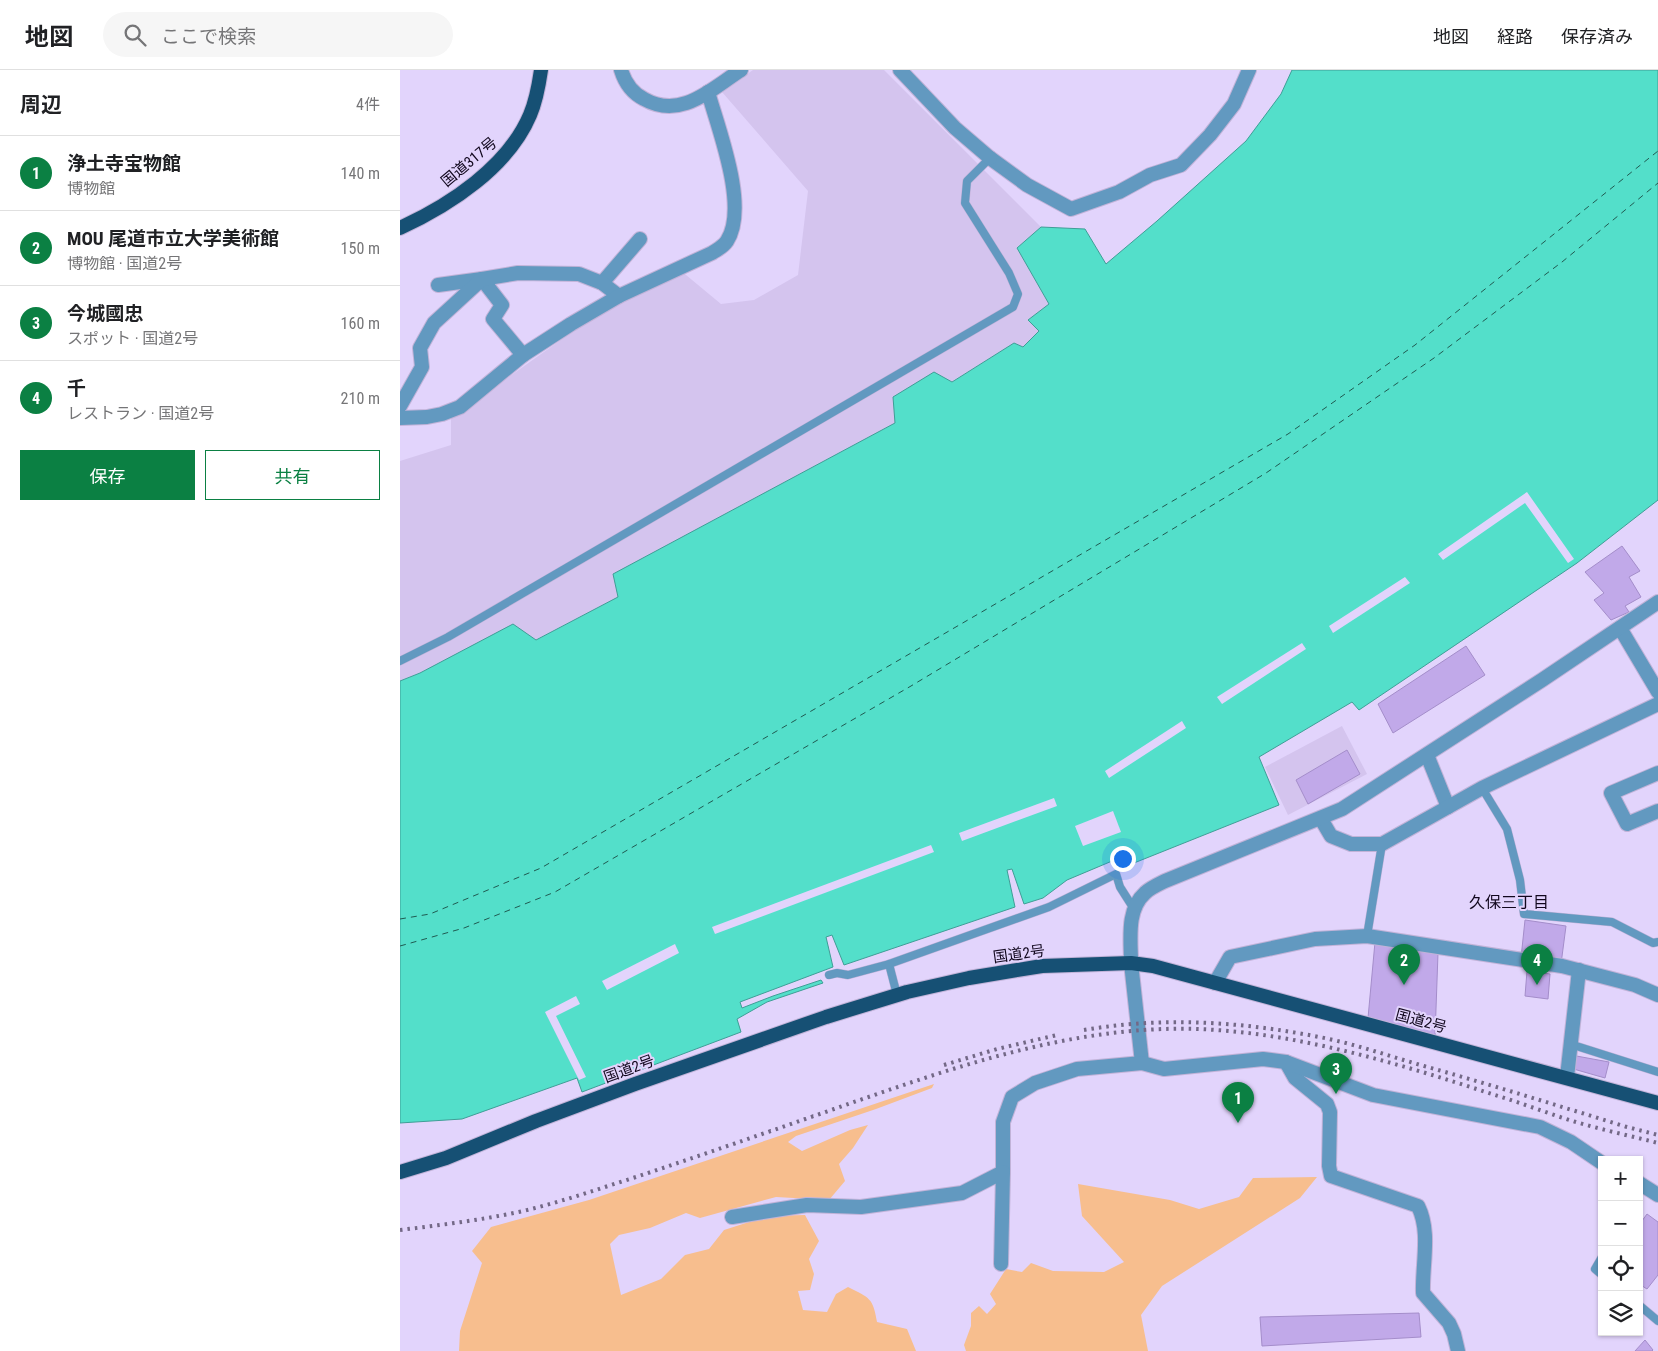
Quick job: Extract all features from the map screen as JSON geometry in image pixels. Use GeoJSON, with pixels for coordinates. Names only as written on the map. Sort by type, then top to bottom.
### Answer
{"type":"FeatureCollection","features":[{"type":"Feature","properties":{"kind":"highway","name":"国道317号"},"geometry":{"type":"LineString","coordinates":[[400,228],[444,204],[495,166],[510,149],[530,114],[541,70]]}},
{"type":"Feature","properties":{"kind":"highway","name":"国道2号"},"geometry":{"type":"LineString","coordinates":[[400,1172],[446,1158],[536,1120],[826,1017],[897,995],[970,978],[1042,966],[1131,963],[1153,966],[1658,1103]]}},
{"type":"Feature","properties":{"kind":"street"},"geometry":{"type":"LineString","coordinates":[[621,70],[630,89],[654,104],[672,107],[687,104],[741,70]]}},
{"type":"Feature","properties":{"kind":"street"},"geometry":{"type":"LineString","coordinates":[[900,70],[955,128],[990,158],[1027,185],[1071,209],[1119,192],[1150,175],[1181,165],[1210,135],[1234,104],[1248,70]]}},
{"type":"Feature","properties":{"kind":"street"},"geometry":{"type":"LineString","coordinates":[[400,418],[427,417],[460,407],[523,355],[554,334],[619,296],[712,253],[723,246],[734,225],[733,184],[708,92]]}},
{"type":"Feature","properties":{"kind":"street"},"geometry":{"type":"LineString","coordinates":[[602,283],[640,239]]}},
{"type":"Feature","properties":{"kind":"street"},"geometry":{"type":"LineString","coordinates":[[438,285],[518,273],[579,274],[602,283],[619,296]]}},
{"type":"Feature","properties":{"kind":"street"},"geometry":{"type":"LineString","coordinates":[[482,279],[502,305],[493,319],[523,355]]}},
{"type":"Feature","properties":{"kind":"street"},"geometry":{"type":"LineString","coordinates":[[400,406],[422,367],[420,348],[434,323],[482,279]]}},
{"type":"Feature","properties":{"kind":"street"},"geometry":{"type":"LineString","coordinates":[[1142,1062],[1131,963],[1131,921],[1134,906],[1146,892],[1165,881],[1342,809],[1658,602]]}},
{"type":"Feature","properties":{"kind":"street"},"geometry":{"type":"LineString","coordinates":[[1620,628],[1658,692]]}},
{"type":"Feature","properties":{"kind":"street"},"geometry":{"type":"LineString","coordinates":[[1321,818],[1330,836],[1351,844],[1382,844],[1482,788],[1658,704]]}},
{"type":"Feature","properties":{"kind":"street"},"geometry":{"type":"LineString","coordinates":[[1426,755],[1448,807]]}},
{"type":"Feature","properties":{"kind":"street"},"geometry":{"type":"LineString","coordinates":[[1658,773],[1611,793],[1626,824],[1658,811]]}},
{"type":"Feature","properties":{"kind":"street"},"geometry":{"type":"LineString","coordinates":[[1215,982],[1230,957],[1315,939],[1367,936],[1562,966],[1635,985],[1658,995]]}},
{"type":"Feature","properties":{"kind":"street"},"geometry":{"type":"LineString","coordinates":[[1567,1077],[1579,970]]}},
{"type":"Feature","properties":{"kind":"street"},"geometry":{"type":"LineString","coordinates":[[1001,1264],[1004,1122],[1012,1096],[1035,1083],[1077,1069],[1142,1062],[1164,1069],[1264,1059],[1286,1062],[1373,1095],[1540,1127],[1570,1142],[1598,1160]]}},
{"type":"Feature","properties":{"kind":"street"},"geometry":{"type":"LineString","coordinates":[[1286,1062],[1295,1078],[1326,1104],[1330,1112],[1329,1166],[1331,1176],[1418,1206],[1424,1218],[1426,1230],[1423,1293],[1449,1323],[1458,1351]]}},
{"type":"Feature","properties":{"kind":"street"},"geometry":{"type":"LineString","coordinates":[[732,1217],[807,1205],[861,1207],[962,1193],[1003,1172]]}},
{"type":"Feature","properties":{"kind":"street"},"geometry":{"type":"LineString","coordinates":[[1643,1189],[1658,1194]]}},
{"type":"Feature","properties":{"kind":"lane"},"geometry":{"type":"LineString","coordinates":[[400,661],[448,636],[1012,307],[1018,294],[1009,274],[965,203],[967,181],[990,158]]}},
{"type":"Feature","properties":{"kind":"lane"},"geometry":{"type":"LineString","coordinates":[[1482,788],[1507,829],[1520,880],[1524,914],[1612,922],[1653,943],[1658,942]]}},
{"type":"Feature","properties":{"kind":"lane"},"geometry":{"type":"LineString","coordinates":[[1367,936],[1382,844]]}},
{"type":"Feature","properties":{"kind":"lane"},"geometry":{"type":"LineString","coordinates":[[829,975],[837,973],[848,975],[889,964],[1049,907],[1116,874],[1120,888],[1134,909]]}},
{"type":"Feature","properties":{"kind":"lane"},"geometry":{"type":"LineString","coordinates":[[889,964],[897,995]]}},
{"type":"Feature","properties":{"kind":"lane"},"geometry":{"type":"LineString","coordinates":[[1570,1044],[1658,1072]]}},
{"type":"Feature","properties":{"kind":"lane"},"geometry":{"type":"LineString","coordinates":[[1643,1308],[1658,1321]]}},
{"type":"Feature","properties":{"kind":"shaded area"},"geometry":{"type":"Polygon","coordinates":[[[753,70],[884,70],[1041,227],[1017,248],[1049,304],[1028,320],[1039,331],[1023,347],[1014,343],[951,382],[895,423],[614,574],[618,597],[535,640],[420,673],[400,681],[400,461],[451,445],[451,418],[603,310],[680,270],[721,304],[754,300],[798,275],[808,191],[722,92],[753,70]]]}},
{"type":"Feature","properties":{"kind":"shaded area"},"geometry":{"type":"Polygon","coordinates":[[[1292,70],[1658,70],[1658,500],[1577,563],[1359,710],[1352,702],[1259,757],[1279,805],[1129,865],[1124,856],[1067,880],[1043,898],[1024,904],[1012,869],[1007,870],[1015,907],[844,965],[832,935],[826,937],[833,967],[740,1002],[742,1008],[821,980],[823,983],[767,1002],[737,1019],[741,1032],[582,1092],[577,1078],[462,1119],[400,1123],[400,681],[420,673],[513,624],[536,640],[618,597],[613,574],[895,423],[893,397],[934,372],[952,382],[1014,343],[1023,347],[1039,331],[1028,320],[1049,304],[1017,248],[1041,227],[1085,229],[1106,264],[1246,141],[1281,94],[1292,70]]]}},
{"type":"Feature","properties":{"kind":"shaded area"},"geometry":{"type":"Polygon","coordinates":[[[1342,726],[1367,774],[1288,815],[1265,767],[1342,726]]]}},
{"type":"Feature","properties":{"kind":"shaded area"},"geometry":{"type":"Polygon","coordinates":[[[934,1084],[932,1088],[796,1136],[788,1142],[802,1151],[850,1130],[868,1125],[853,1148],[839,1164],[845,1181],[829,1200],[776,1197],[700,1218],[686,1213],[650,1228],[619,1235],[610,1244],[621,1295],[661,1279],[685,1255],[709,1249],[724,1230],[768,1216],[805,1215],[819,1241],[809,1259],[814,1274],[810,1290],[798,1291],[803,1310],[827,1312],[836,1294],[848,1287],[866,1297],[872,1303],[877,1322],[907,1329],[916,1351],[459,1351],[460,1331],[482,1263],[472,1251],[491,1227],[589,1200],[934,1084]]]}},
{"type":"Feature","properties":{"kind":"shaded area"},"geometry":{"type":"Polygon","coordinates":[[[1317,1177],[1300,1198],[1162,1286],[1141,1315],[1148,1351],[966,1351],[964,1345],[971,1326],[971,1313],[979,1306],[987,1314],[996,1304],[990,1294],[1006,1269],[1022,1272],[1031,1263],[1053,1271],[1104,1272],[1124,1262],[1082,1216],[1078,1184],[1170,1200],[1199,1209],[1239,1197],[1253,1178],[1317,1177]]]}},
{"type":"Feature","properties":{"kind":"pier"},"geometry":{"type":"Polygon","coordinates":[[[1527,492],[1574,559],[1568,563],[1525,503],[1443,560],[1438,554],[1527,492]]]}},
{"type":"Feature","properties":{"kind":"pier"},"geometry":{"type":"Polygon","coordinates":[[[1405,577],[1410,583],[1333,633],[1329,626],[1405,577]]]}},
{"type":"Feature","properties":{"kind":"pier"},"geometry":{"type":"Polygon","coordinates":[[[1302,643],[1306,649],[1222,704],[1217,697],[1302,643]]]}},
{"type":"Feature","properties":{"kind":"pier"},"geometry":{"type":"Polygon","coordinates":[[[1182,721],[1186,728],[1109,778],[1105,771],[1182,721]]]}},
{"type":"Feature","properties":{"kind":"pier"},"geometry":{"type":"Polygon","coordinates":[[[1054,798],[1057,806],[962,841],[959,833],[1054,798]]]}},
{"type":"Feature","properties":{"kind":"pier"},"geometry":{"type":"Polygon","coordinates":[[[1113,811],[1121,832],[1083,846],[1075,826],[1113,811]]]}},
{"type":"Feature","properties":{"kind":"pier"},"geometry":{"type":"Polygon","coordinates":[[[931,845],[934,852],[715,934],[712,927],[931,845]]]}},
{"type":"Feature","properties":{"kind":"pier"},"geometry":{"type":"Polygon","coordinates":[[[675,944],[679,953],[607,990],[602,981],[675,944]]]}},
{"type":"Feature","properties":{"kind":"pier"},"geometry":{"type":"Polygon","coordinates":[[[576,996],[580,1004],[556,1016],[586,1077],[579,1080],[545,1012],[576,996]]]}},
{"type":"Feature","properties":{"kind":"building"},"geometry":{"type":"Polygon","coordinates":[[[1622,546],[1640,571],[1629,577],[1641,597],[1625,606],[1629,612],[1611,620],[1594,600],[1604,593],[1585,572],[1622,546]]]}},
{"type":"Feature","properties":{"kind":"building"},"geometry":{"type":"Polygon","coordinates":[[[1466,646],[1485,675],[1393,733],[1378,704],[1466,646]]]}},
{"type":"Feature","properties":{"kind":"building"},"geometry":{"type":"Polygon","coordinates":[[[1347,750],[1360,774],[1308,804],[1296,780],[1347,750]]]}},
{"type":"Feature","properties":{"kind":"building"},"geometry":{"type":"Polygon","coordinates":[[[1525,920],[1566,926],[1561,964],[1521,958],[1525,920]]]}},
{"type":"Feature","properties":{"kind":"building"},"geometry":{"type":"Polygon","coordinates":[[[1375,942],[1438,953],[1435,1037],[1368,1018],[1375,942]]]}},
{"type":"Feature","properties":{"kind":"building"},"geometry":{"type":"Polygon","coordinates":[[[1527,971],[1550,974],[1548,999],[1525,996],[1527,971]]]}},
{"type":"Feature","properties":{"kind":"building"},"geometry":{"type":"Polygon","coordinates":[[[1571,1055],[1609,1062],[1605,1078],[1570,1068],[1571,1055]]]}},
{"type":"Feature","properties":{"kind":"building"},"geometry":{"type":"Polygon","coordinates":[[[1647,1214],[1658,1222],[1658,1275],[1647,1289],[1643,1286],[1643,1220],[1647,1214]]]}},
{"type":"Feature","properties":{"kind":"building"},"geometry":{"type":"Polygon","coordinates":[[[1419,1313],[1421,1337],[1262,1346],[1260,1317],[1419,1313]]]}},
{"type":"Feature","properties":{"kind":"building"},"geometry":{"type":"Polygon","coordinates":[[[1645,1340],[1653,1350],[1635,1351],[1645,1340]]]}},
{"type":"Feature","properties":{"kind":"ferry route"},"geometry":{"type":"LineString","coordinates":[[400,919],[430,914],[541,868],[1288,434],[1415,345],[1658,151]]}},
{"type":"Feature","properties":{"kind":"ferry route"},"geometry":{"type":"LineString","coordinates":[[400,946],[464,928],[555,892],[911,686],[1266,473],[1434,358],[1562,262],[1658,183]]}},
{"type":"Feature","properties":{"kind":"railway"},"geometry":{"type":"LineString","coordinates":[[1084,1030],[1145,1023],[1176,1022],[1238,1025],[1299,1033],[1365,1048],[1658,1135]]}},
{"type":"Feature","properties":{"kind":"railway"},"geometry":{"type":"LineString","coordinates":[[400,1230],[492,1217],[551,1204],[661,1169],[914,1081],[1037,1046],[1120,1032],[1163,1029],[1205,1029],[1247,1033],[1331,1048],[1415,1070],[1576,1122],[1658,1143]]}},
{"type":"Feature","properties":{"kind":"railway"},"geometry":{"type":"LineString","coordinates":[[944,1065],[997,1049],[1057,1035]]}},
{"type":"Feature","properties":{"kind":"place","name":"MOU 尾道市立大学美術館"},"geometry":{"type":"Point","coordinates":[1404,985]}},
{"type":"Feature","properties":{"kind":"place","name":"千"},"geometry":{"type":"Point","coordinates":[1537,985]}},
{"type":"Feature","properties":{"kind":"place","name":"今城國忠"},"geometry":{"type":"Point","coordinates":[1336,1094]}},
{"type":"Feature","properties":{"kind":"place","name":"浄土寺宝物館"},"geometry":{"type":"Point","coordinates":[1238,1123]}},
{"type":"Feature","properties":{"kind":"district","name":"久保三丁目"},"geometry":{"type":"Point","coordinates":[1509,902]}}]}
